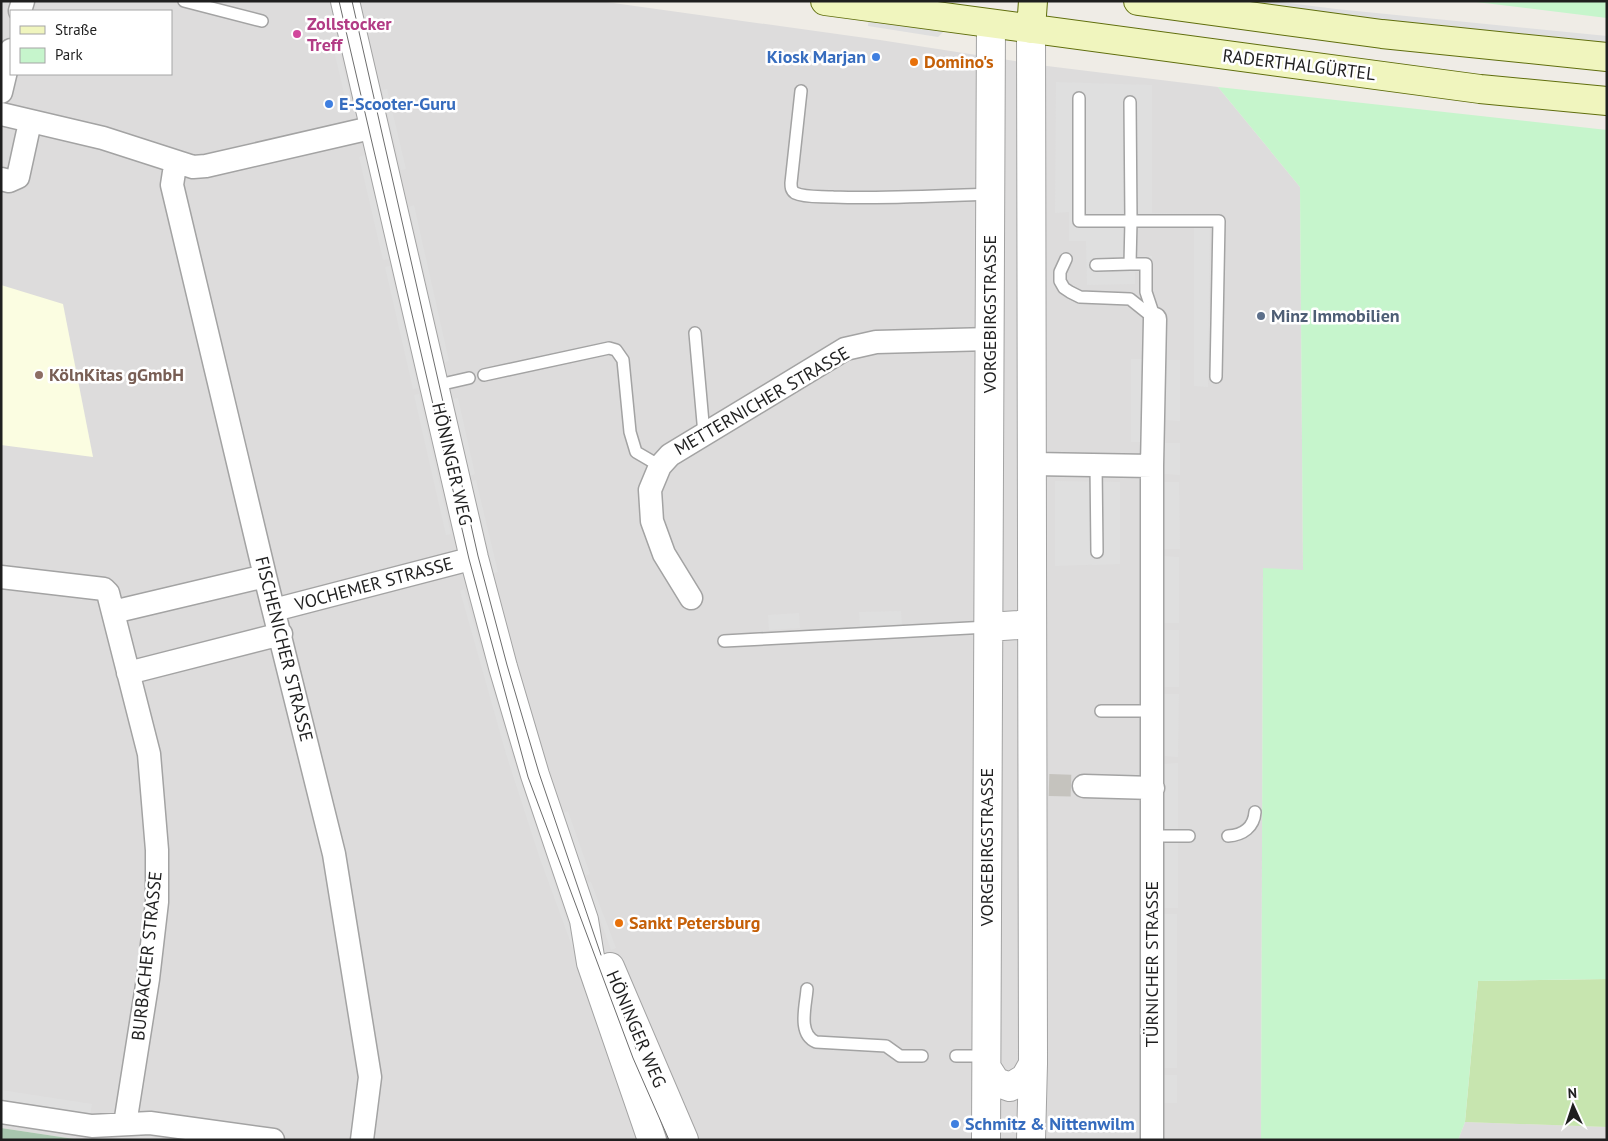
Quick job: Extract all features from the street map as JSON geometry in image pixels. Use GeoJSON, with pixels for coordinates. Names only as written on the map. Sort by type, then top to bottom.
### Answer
{"type":"FeatureCollection","features":[{"type":"Feature","properties":{"kind":"main road","name":"RADERTHALGÜRTEL"},"geometry":{"type":"LineString","coordinates":[[825,1],[992,12],[1032,29],[1480,89],[1607,101]]}},
{"type":"Feature","properties":{"kind":"main road"},"geometry":{"type":"LineString","coordinates":[[1032,29],[1033,1]]}},
{"type":"Feature","properties":{"kind":"main road"},"geometry":{"type":"LineString","coordinates":[[1138,1],[1382,34],[1502,48],[1607,57]]}},
{"type":"Feature","properties":{"kind":"main road"},"geometry":{"type":"LineString","coordinates":[[1480,89],[1498,69],[1502,48]]}},
{"type":"Feature","properties":{"kind":"street","name":"HÖNINGER WEG"},"geometry":{"type":"LineString","coordinates":[[345,1],[474,558],[503,667],[535,775],[584,920],[591,963],[652,1140]]}},
{"type":"Feature","properties":{"kind":"street","name":"VORGEBIRGSTRASSE"},"geometry":{"type":"LineString","coordinates":[[986,1140],[992,12]]}},
{"type":"Feature","properties":{"kind":"street"},"geometry":{"type":"LineString","coordinates":[[1031,1140],[1040,785],[1032,624],[1032,29]]}},
{"type":"Feature","properties":{"kind":"street"},"geometry":{"type":"LineString","coordinates":[[1,92],[10,54]]}},
{"type":"Feature","properties":{"kind":"street"},"geometry":{"type":"LineString","coordinates":[[1,114],[103,138],[193,167],[206,166],[375,127]]}},
{"type":"Feature","properties":{"kind":"street"},"geometry":{"type":"LineString","coordinates":[[1,179],[9,181],[18,176],[30,122]]}},
{"type":"Feature","properties":{"kind":"street","name":"FISCHENICHER STRASSE"},"geometry":{"type":"LineString","coordinates":[[179,163],[174,172],[172,185],[332,845],[370,1077],[362,1140]]}},
{"type":"Feature","properties":{"kind":"street","name":"TÜRNICHER STRASSE"},"geometry":{"type":"LineString","coordinates":[[1152,1140],[1152,466],[1155,319]]}},
{"type":"Feature","properties":{"kind":"street","name":"METTERNICHER STRASSE"},"geometry":{"type":"LineString","coordinates":[[691,598],[664,554],[652,521],[650,490],[660,466],[670,455],[845,349],[876,342],[990,339]]}},
{"type":"Feature","properties":{"kind":"street"},"geometry":{"type":"LineString","coordinates":[[1032,464],[1152,466]]}},
{"type":"Feature","properties":{"kind":"street","name":"VOCHEMER STRASSE"},"geometry":{"type":"LineString","coordinates":[[274,610],[474,558]]}},
{"type":"Feature","properties":{"kind":"street"},"geometry":{"type":"LineString","coordinates":[[1,577],[104,589],[108,593],[113,612],[266,576]]}},
{"type":"Feature","properties":{"kind":"street","name":"BURBACHER STRASSE"},"geometry":{"type":"LineString","coordinates":[[113,612],[149,754],[157,850],[157,902],[148,979],[125,1124]]}},
{"type":"Feature","properties":{"kind":"street"},"geometry":{"type":"LineString","coordinates":[[988,627],[1032,624]]}},
{"type":"Feature","properties":{"kind":"street","name":"VOCHEMER STRASSE"},"geometry":{"type":"LineString","coordinates":[[128,673],[281,634]]}},
{"type":"Feature","properties":{"kind":"street"},"geometry":{"type":"LineString","coordinates":[[1084,786],[1153,788]]}},
{"type":"Feature","properties":{"kind":"street","name":"HÖNINGER WEG"},"geometry":{"type":"LineString","coordinates":[[584,920],[607,960],[684,1140]]}},
{"type":"Feature","properties":{"kind":"street"},"geometry":{"type":"LineString","coordinates":[[987,1062],[996,1082],[1010,1087],[1025,1078],[1033,1064]]}},
{"type":"Feature","properties":{"kind":"street"},"geometry":{"type":"LineString","coordinates":[[1,1112],[92,1126],[150,1123],[273,1140]]}},
{"type":"Feature","properties":{"kind":"lane"},"geometry":{"type":"LineString","coordinates":[[184,1],[262,21]]}},
{"type":"Feature","properties":{"kind":"lane"},"geometry":{"type":"LineString","coordinates":[[801,91],[791,183],[792,190],[795,193],[802,195],[867,198],[990,194]]}},
{"type":"Feature","properties":{"kind":"lane"},"geometry":{"type":"LineString","coordinates":[[1079,98],[1079,221],[1219,221],[1216,377]]}},
{"type":"Feature","properties":{"kind":"lane"},"geometry":{"type":"LineString","coordinates":[[1130,102],[1130,264]]}},
{"type":"Feature","properties":{"kind":"lane"},"geometry":{"type":"LineString","coordinates":[[1066,259],[1060,272],[1060,281],[1064,288],[1080,297],[1130,298],[1155,319]]}},
{"type":"Feature","properties":{"kind":"lane"},"geometry":{"type":"LineString","coordinates":[[1096,265],[1146,264],[1146,292],[1155,319]]}},
{"type":"Feature","properties":{"kind":"lane"},"geometry":{"type":"LineString","coordinates":[[694,333],[704,434]]}},
{"type":"Feature","properties":{"kind":"lane","name":"METTERNICHER STRASSE"},"geometry":{"type":"LineString","coordinates":[[484,375],[609,348],[616,350],[623,360],[630,432],[636,452],[660,466]]}},
{"type":"Feature","properties":{"kind":"lane"},"geometry":{"type":"LineString","coordinates":[[434,386],[470,378]]}},
{"type":"Feature","properties":{"kind":"lane"},"geometry":{"type":"LineString","coordinates":[[1096,465],[1097,552]]}},
{"type":"Feature","properties":{"kind":"lane"},"geometry":{"type":"LineString","coordinates":[[724,641],[988,627]]}},
{"type":"Feature","properties":{"kind":"lane"},"geometry":{"type":"LineString","coordinates":[[1101,711],[1153,710]]}},
{"type":"Feature","properties":{"kind":"lane"},"geometry":{"type":"LineString","coordinates":[[1228,836],[1241,834],[1247,829],[1253,823],[1255,812]]}},
{"type":"Feature","properties":{"kind":"lane"},"geometry":{"type":"LineString","coordinates":[[1153,836],[1189,836]]}},
{"type":"Feature","properties":{"kind":"lane"},"geometry":{"type":"LineString","coordinates":[[807,989],[804,1028],[811,1040],[816,1042],[886,1046],[900,1056],[922,1056]]}},
{"type":"Feature","properties":{"kind":"lane"},"geometry":{"type":"LineString","coordinates":[[956,1056],[987,1062]]}},
{"type":"Feature","properties":{"kind":"shaded area"},"geometry":{"type":"Polygon","coordinates":[[[1,1],[599,1],[880,40],[1047,66],[1218,87],[1300,187],[1303,570],[1263,569],[1261,1140],[81,1140],[1,1128],[1,1]]]}},
{"type":"Feature","properties":{"kind":"shaded area"},"geometry":{"type":"Polygon","coordinates":[[[1235,1],[1273,1],[1607,36],[1607,46],[1335,18],[1235,1]]]}},
{"type":"Feature","properties":{"kind":"shaded area"},"geometry":{"type":"Polygon","coordinates":[[[869,19],[944,31],[938,37],[868,26],[869,19]]]}},
{"type":"Feature","properties":{"kind":"shaded area"},"geometry":{"type":"Polygon","coordinates":[[[337,42],[352,104],[347,105],[332,43],[337,42]]]}},
{"type":"Feature","properties":{"kind":"shaded area"},"geometry":{"type":"Polygon","coordinates":[[[1056,82],[1152,85],[1152,213],[1210,214],[1208,387],[1194,386],[1194,227],[1138,227],[1137,257],[1152,256],[1152,272],[1135,272],[1135,284],[1087,285],[1086,241],[1069,241],[1069,212],[1055,213],[1056,82]]]}},
{"type":"Feature","properties":{"kind":"shaded area"},"geometry":{"type":"Polygon","coordinates":[[[387,89],[406,169],[401,170],[382,90],[387,89]]]}},
{"type":"Feature","properties":{"kind":"shaded area"},"geometry":{"type":"Polygon","coordinates":[[[365,155],[389,259],[383,260],[359,157],[365,155]]]}},
{"type":"Feature","properties":{"kind":"shaded area"},"geometry":{"type":"Polygon","coordinates":[[[414,205],[449,361],[445,362],[409,207],[414,205]]]}},
{"type":"Feature","properties":{"kind":"shaded area"},"geometry":{"type":"Polygon","coordinates":[[[390,266],[418,388],[413,389],[385,267],[390,266]]]}},
{"type":"Feature","properties":{"kind":"shaded area","name":"KölnKitas gGmbH"},"geometry":{"type":"Polygon","coordinates":[[[1,285],[63,304],[93,457],[1,445],[1,285]]]}},
{"type":"Feature","properties":{"kind":"shaded area"},"geometry":{"type":"Polygon","coordinates":[[[1131,359],[1146,359],[1146,442],[1131,442],[1131,359]]]}},
{"type":"Feature","properties":{"kind":"shaded area"},"geometry":{"type":"Polygon","coordinates":[[[1164,360],[1180,360],[1180,421],[1164,420],[1164,360]]]}},
{"type":"Feature","properties":{"kind":"shaded area"},"geometry":{"type":"Polygon","coordinates":[[[419,394],[451,534],[446,535],[414,395],[419,394]]]}},
{"type":"Feature","properties":{"kind":"shaded area"},"geometry":{"type":"Polygon","coordinates":[[[458,398],[475,474],[470,476],[453,399],[458,398]]]}},
{"type":"Feature","properties":{"kind":"shaded area"},"geometry":{"type":"Polygon","coordinates":[[[1164,443],[1180,443],[1180,475],[1164,474],[1164,443]]]}},
{"type":"Feature","properties":{"kind":"shaded area"},"geometry":{"type":"Polygon","coordinates":[[[476,480],[498,572],[494,573],[471,481],[476,480]]]}},
{"type":"Feature","properties":{"kind":"shaded area"},"geometry":{"type":"Polygon","coordinates":[[[1055,481],[1120,482],[1120,564],[1055,566],[1055,481]]]}},
{"type":"Feature","properties":{"kind":"shaded area"},"geometry":{"type":"Polygon","coordinates":[[[1163,482],[1179,482],[1180,549],[1163,549],[1163,482]]]}},
{"type":"Feature","properties":{"kind":"shaded area"},"geometry":{"type":"Polygon","coordinates":[[[1163,556],[1179,557],[1179,623],[1163,623],[1163,556]]]}},
{"type":"Feature","properties":{"kind":"shaded area"},"geometry":{"type":"Polygon","coordinates":[[[464,589],[511,752],[564,912],[603,1019],[599,1020],[539,856],[506,754],[460,591],[464,589]]]}},
{"type":"Feature","properties":{"kind":"shaded area"},"geometry":{"type":"Polygon","coordinates":[[[901,611],[902,625],[860,627],[859,612],[901,611]]]}},
{"type":"Feature","properties":{"kind":"shaded area"},"geometry":{"type":"Polygon","coordinates":[[[799,613],[800,628],[769,630],[768,615],[799,613]]]}},
{"type":"Feature","properties":{"kind":"shaded area"},"geometry":{"type":"Polygon","coordinates":[[[1163,630],[1179,630],[1179,687],[1163,687],[1163,630]]]}},
{"type":"Feature","properties":{"kind":"shaded area"},"geometry":{"type":"Polygon","coordinates":[[[1162,694],[1179,694],[1178,757],[1162,756],[1162,694]]]}},
{"type":"Feature","properties":{"kind":"shaded area"},"geometry":{"type":"Polygon","coordinates":[[[1178,763],[1178,831],[1162,831],[1162,764],[1178,763]]]}},
{"type":"Feature","properties":{"kind":"shaded area"},"geometry":{"type":"Polygon","coordinates":[[[568,811],[590,874],[585,876],[563,813],[568,811]]]}},
{"type":"Feature","properties":{"kind":"shaded area"},"geometry":{"type":"Polygon","coordinates":[[[1162,840],[1178,840],[1178,908],[1162,908],[1162,840]]]}},
{"type":"Feature","properties":{"kind":"shaded area"},"geometry":{"type":"Polygon","coordinates":[[[591,882],[616,948],[611,950],[587,883],[591,882]]]}},
{"type":"Feature","properties":{"kind":"shaded area"},"geometry":{"type":"Polygon","coordinates":[[[1161,914],[1177,914],[1177,1068],[1161,1068],[1161,914]]]}},
{"type":"Feature","properties":{"kind":"shaded area"},"geometry":{"type":"Polygon","coordinates":[[[1160,1075],[1177,1075],[1177,1103],[1160,1103],[1160,1075]]]}},
{"type":"Feature","properties":{"kind":"shaded area"},"geometry":{"type":"Polygon","coordinates":[[[1,1090],[92,1104],[90,1117],[1,1103],[1,1090]]]}},
{"type":"Feature","properties":{"kind":"shaded area"},"geometry":{"type":"Polygon","coordinates":[[[1465,1122],[1607,1127],[1607,1140],[1458,1140],[1465,1122]]]}},
{"type":"Feature","properties":{"kind":"shaded area"},"geometry":{"type":"Polygon","coordinates":[[[1,1128],[81,1140],[1,1140],[1,1128]]]}},
{"type":"Feature","properties":{"kind":"green space"},"geometry":{"type":"Polygon","coordinates":[[[1468,1],[1607,1],[1607,18],[1468,1]]]}},
{"type":"Feature","properties":{"kind":"green space"},"geometry":{"type":"Polygon","coordinates":[[[1218,87],[1607,130],[1607,979],[1478,981],[1465,1122],[1458,1140],[1261,1140],[1263,568],[1303,570],[1300,187],[1218,87]]]}},
{"type":"Feature","properties":{"kind":"green space"},"geometry":{"type":"Polygon","coordinates":[[[1607,979],[1607,1127],[1465,1122],[1478,981],[1607,979]]]}},
{"type":"Feature","properties":{"kind":"tunnel"},"geometry":{"type":"LineString","coordinates":[[1049,785],[1084,786]]}},
{"type":"Feature","properties":{"kind":"tram line"},"geometry":{"type":"LineString","coordinates":[[339,1],[469,559],[528,777],[633,1058],[669,1140]]}},
{"type":"Feature","properties":{"kind":"tram line"},"geometry":{"type":"LineString","coordinates":[[352,1],[478,556],[507,665],[539,773],[601,955]]}},
{"type":"Feature","properties":{"kind":"tram line"},"geometry":{"type":"LineString","coordinates":[[620,1004],[636,1049]]}},
{"type":"Feature","properties":{"kind":"place","name":"Zollstocker Treff"},"geometry":{"type":"Point","coordinates":[297,34]}},
{"type":"Feature","properties":{"kind":"place","name":"Kiosk Marjan"},"geometry":{"type":"Point","coordinates":[876,57]}},
{"type":"Feature","properties":{"kind":"place","name":"Domino's"},"geometry":{"type":"Point","coordinates":[914,62]}},
{"type":"Feature","properties":{"kind":"place","name":"E-Scooter-Guru"},"geometry":{"type":"Point","coordinates":[329,104]}},
{"type":"Feature","properties":{"kind":"place","name":"Minz Immobilien"},"geometry":{"type":"Point","coordinates":[1261,316]}},
{"type":"Feature","properties":{"kind":"place","name":"KölnKitas gGmbH"},"geometry":{"type":"Point","coordinates":[39,375]}},
{"type":"Feature","properties":{"kind":"place","name":"Sankt Petersburg"},"geometry":{"type":"Point","coordinates":[619,923]}},
{"type":"Feature","properties":{"kind":"place","name":"Schmitz & Nittenwilm"},"geometry":{"type":"Point","coordinates":[955,1124]}}]}
